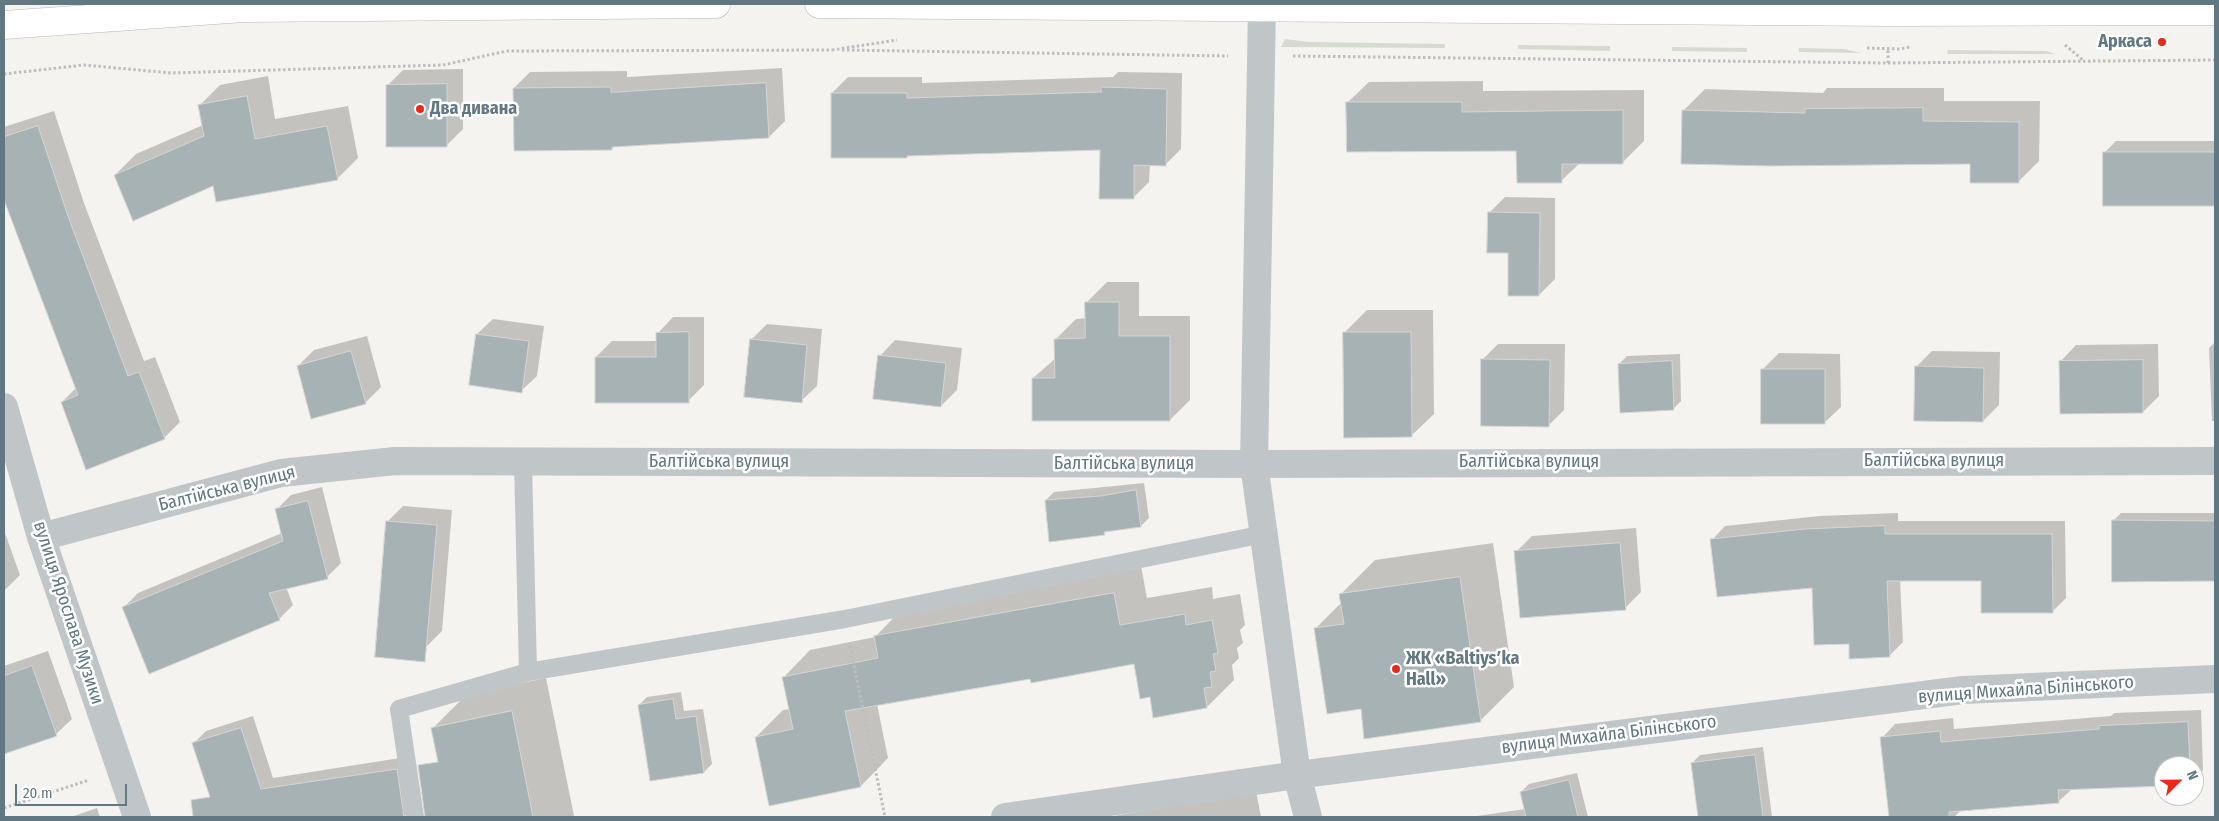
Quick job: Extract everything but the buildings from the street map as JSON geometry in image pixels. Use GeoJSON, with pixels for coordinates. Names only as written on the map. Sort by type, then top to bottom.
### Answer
{"type":"FeatureCollection","features":[{"type":"Feature","properties":{"kind":"main road"},"geometry":{"type":"LineString","coordinates":[[4,25],[243,8],[716,4]]}},
{"type":"Feature","properties":{"kind":"main road"},"geometry":{"type":"LineString","coordinates":[[819,4],[1882,12],[2215,11]]}},
{"type":"Feature","properties":{"kind":"street"},"geometry":{"type":"LineString","coordinates":[[1262,6],[1254,464],[1297,775],[1308,817]]}},
{"type":"Feature","properties":{"kind":"street","name":"вулиця Ярослава Музики"},"geometry":{"type":"LineString","coordinates":[[4,407],[41,537],[137,817]]}},
{"type":"Feature","properties":{"kind":"street","name":"Балтійська вулиця"},"geometry":{"type":"LineString","coordinates":[[41,537],[281,473],[395,461],[1254,464],[2215,461]]}},
{"type":"Feature","properties":{"kind":"street","name":"вулиця Михайла Білінського"},"geometry":{"type":"LineString","coordinates":[[1005,817],[1297,775],[1964,690],[2215,679]]}},
{"type":"Feature","properties":{"kind":"lane"},"geometry":{"type":"LineString","coordinates":[[524,462],[528,672]]}},
{"type":"Feature","properties":{"kind":"lane"},"geometry":{"type":"LineString","coordinates":[[415,817],[399,709],[528,672],[845,619],[1264,534]]}},
{"type":"Feature","properties":{"kind":"path"},"geometry":{"type":"LineString","coordinates":[[4,74],[84,65],[171,73],[443,65],[507,52],[784,49],[1231,56]]}},
{"type":"Feature","properties":{"kind":"path"},"geometry":{"type":"LineString","coordinates":[[1888,49],[1888,63]]}},
{"type":"Feature","properties":{"kind":"path"},"geometry":{"type":"LineString","coordinates":[[1288,56],[1888,63],[2215,60]]}},
{"type":"Feature","properties":{"kind":"path"},"geometry":{"type":"LineString","coordinates":[[845,619],[885,817]]}},
{"type":"Feature","properties":{"kind":"path"},"geometry":{"type":"LineString","coordinates":[[4,808],[121,770]]}},
{"type":"Feature","properties":{"kind":"shaded area"},"geometry":{"type":"Polygon","coordinates":[[[1285,39],[1309,42],[1445,44],[1445,48],[1281,47],[1285,39]]]}},
{"type":"Feature","properties":{"kind":"shaded area"},"geometry":{"type":"Polygon","coordinates":[[[1518,45],[1610,46],[1610,51],[1518,49],[1518,45]]]}},
{"type":"Feature","properties":{"kind":"shaded area"},"geometry":{"type":"Polygon","coordinates":[[[1672,47],[1747,48],[1747,52],[1672,51],[1672,47]]]}},
{"type":"Feature","properties":{"kind":"shaded area"},"geometry":{"type":"Polygon","coordinates":[[[1799,48],[1843,49],[1862,53],[1799,52],[1799,48]]]}},
{"type":"Feature","properties":{"kind":"shaded area"},"geometry":{"type":"Polygon","coordinates":[[[1948,50],[2046,51],[2055,54],[1947,54],[1948,50]]]}},
{"type":"Feature","properties":{"kind":"place","name":"Аркаса"},"geometry":{"type":"Point","coordinates":[2162,42]}},
{"type":"Feature","properties":{"kind":"place","name":"Два дивана"},"geometry":{"type":"Point","coordinates":[420,109]}},
{"type":"Feature","properties":{"kind":"place","name":"ЖК «Baltiysʹka Hall»"},"geometry":{"type":"Point","coordinates":[1396,669]}}]}
